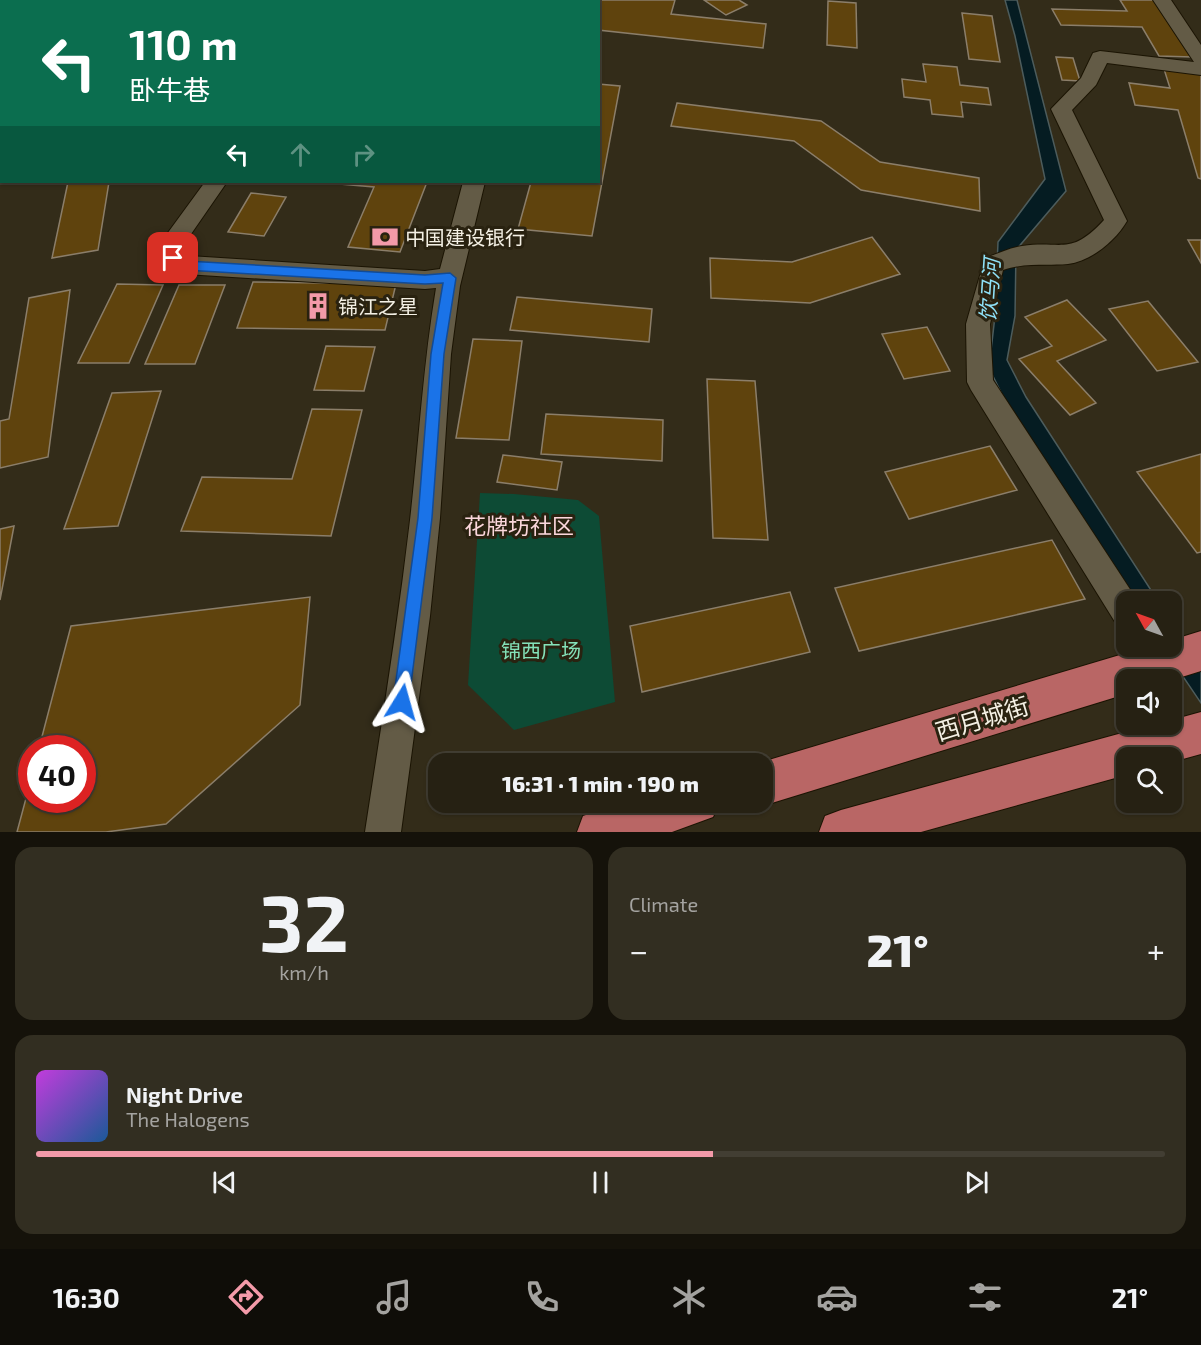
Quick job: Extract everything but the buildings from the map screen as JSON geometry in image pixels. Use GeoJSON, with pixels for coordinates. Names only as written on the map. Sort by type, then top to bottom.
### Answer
{"type":"FeatureCollection","features":[{"type":"Feature","properties":{"kind":"main road","name":"西月城街"},"geometry":{"type":"LineString","coordinates":[[1182,653],[1201,651]]}},
{"type":"Feature","properties":{"kind":"main road","name":"西月城街"},"geometry":{"type":"LineString","coordinates":[[773,779],[1152,657]]}},
{"type":"Feature","properties":{"kind":"main road"},"geometry":{"type":"LineString","coordinates":[[841,832],[1201,733]]}},
{"type":"Feature","properties":{"kind":"main road"},"geometry":{"type":"LineString","coordinates":[[599,832],[662,813]]}},
{"type":"Feature","properties":{"kind":"street"},"geometry":{"type":"LineString","coordinates":[[1162,0],[1201,59]]}},
{"type":"Feature","properties":{"kind":"street"},"geometry":{"type":"LineString","coordinates":[[1173,0],[1201,40]]}},
{"type":"Feature","properties":{"kind":"street"},"geometry":{"type":"LineString","coordinates":[[1116,594],[980,382],[978,324],[994,264],[1022,255],[1070,255],[1099,240],[1116,221],[1061,109],[1089,81],[1100,57],[1201,69]]}},
{"type":"Feature","properties":{"kind":"street"},"geometry":{"type":"LineString","coordinates":[[215,183],[168,249],[173,258],[185,266],[425,280],[450,278]]}},
{"type":"Feature","properties":{"kind":"street"},"geometry":{"type":"LineString","coordinates":[[383,832],[415,605],[425,518],[438,354],[450,278],[474,183]]}},
{"type":"Feature","properties":{"kind":"green space","name":"锦西广场"},"geometry":{"type":"Polygon","coordinates":[[[480,493],[578,500],[599,516],[615,702],[514,730],[468,685],[480,493]]]}},
{"type":"Feature","properties":{"kind":"water"},"geometry":{"type":"Polygon","coordinates":[[[1005,0],[1017,0],[1066,191],[1016,250],[1015,316],[1007,360],[1026,397],[1152,591],[1126,591],[1021,433],[989,368],[995,316],[998,242],[1045,179],[1015,36],[1005,0]]]}},
{"type":"Feature","properties":{"kind":"water"},"geometry":{"type":"Polygon","coordinates":[[[1182,638],[1201,667],[1201,703],[1182,675],[1182,669],[1178,669],[1170,657],[1182,657],[1182,638]]]}},
{"type":"Feature","properties":{"kind":"place","name":"中国建设银行"},"geometry":{"type":"Point","coordinates":[385,237]}},
{"type":"Feature","properties":{"kind":"place","name":"锦江之星"},"geometry":{"type":"Point","coordinates":[318,306]}},
{"type":"Feature","properties":{"kind":"district","name":"花牌坊社区"},"geometry":{"type":"Point","coordinates":[519,525]}},
{"type":"Feature","properties":{"kind":"route"},"geometry":{"type":"LineString","coordinates":[[173,258],[185,266],[425,280],[450,278],[438,354],[425,518],[402,702]]}},
{"type":"Feature","properties":{"kind":"water label","name":"饮马河"},"geometry":{"type":"Point","coordinates":[989,290]}}]}
